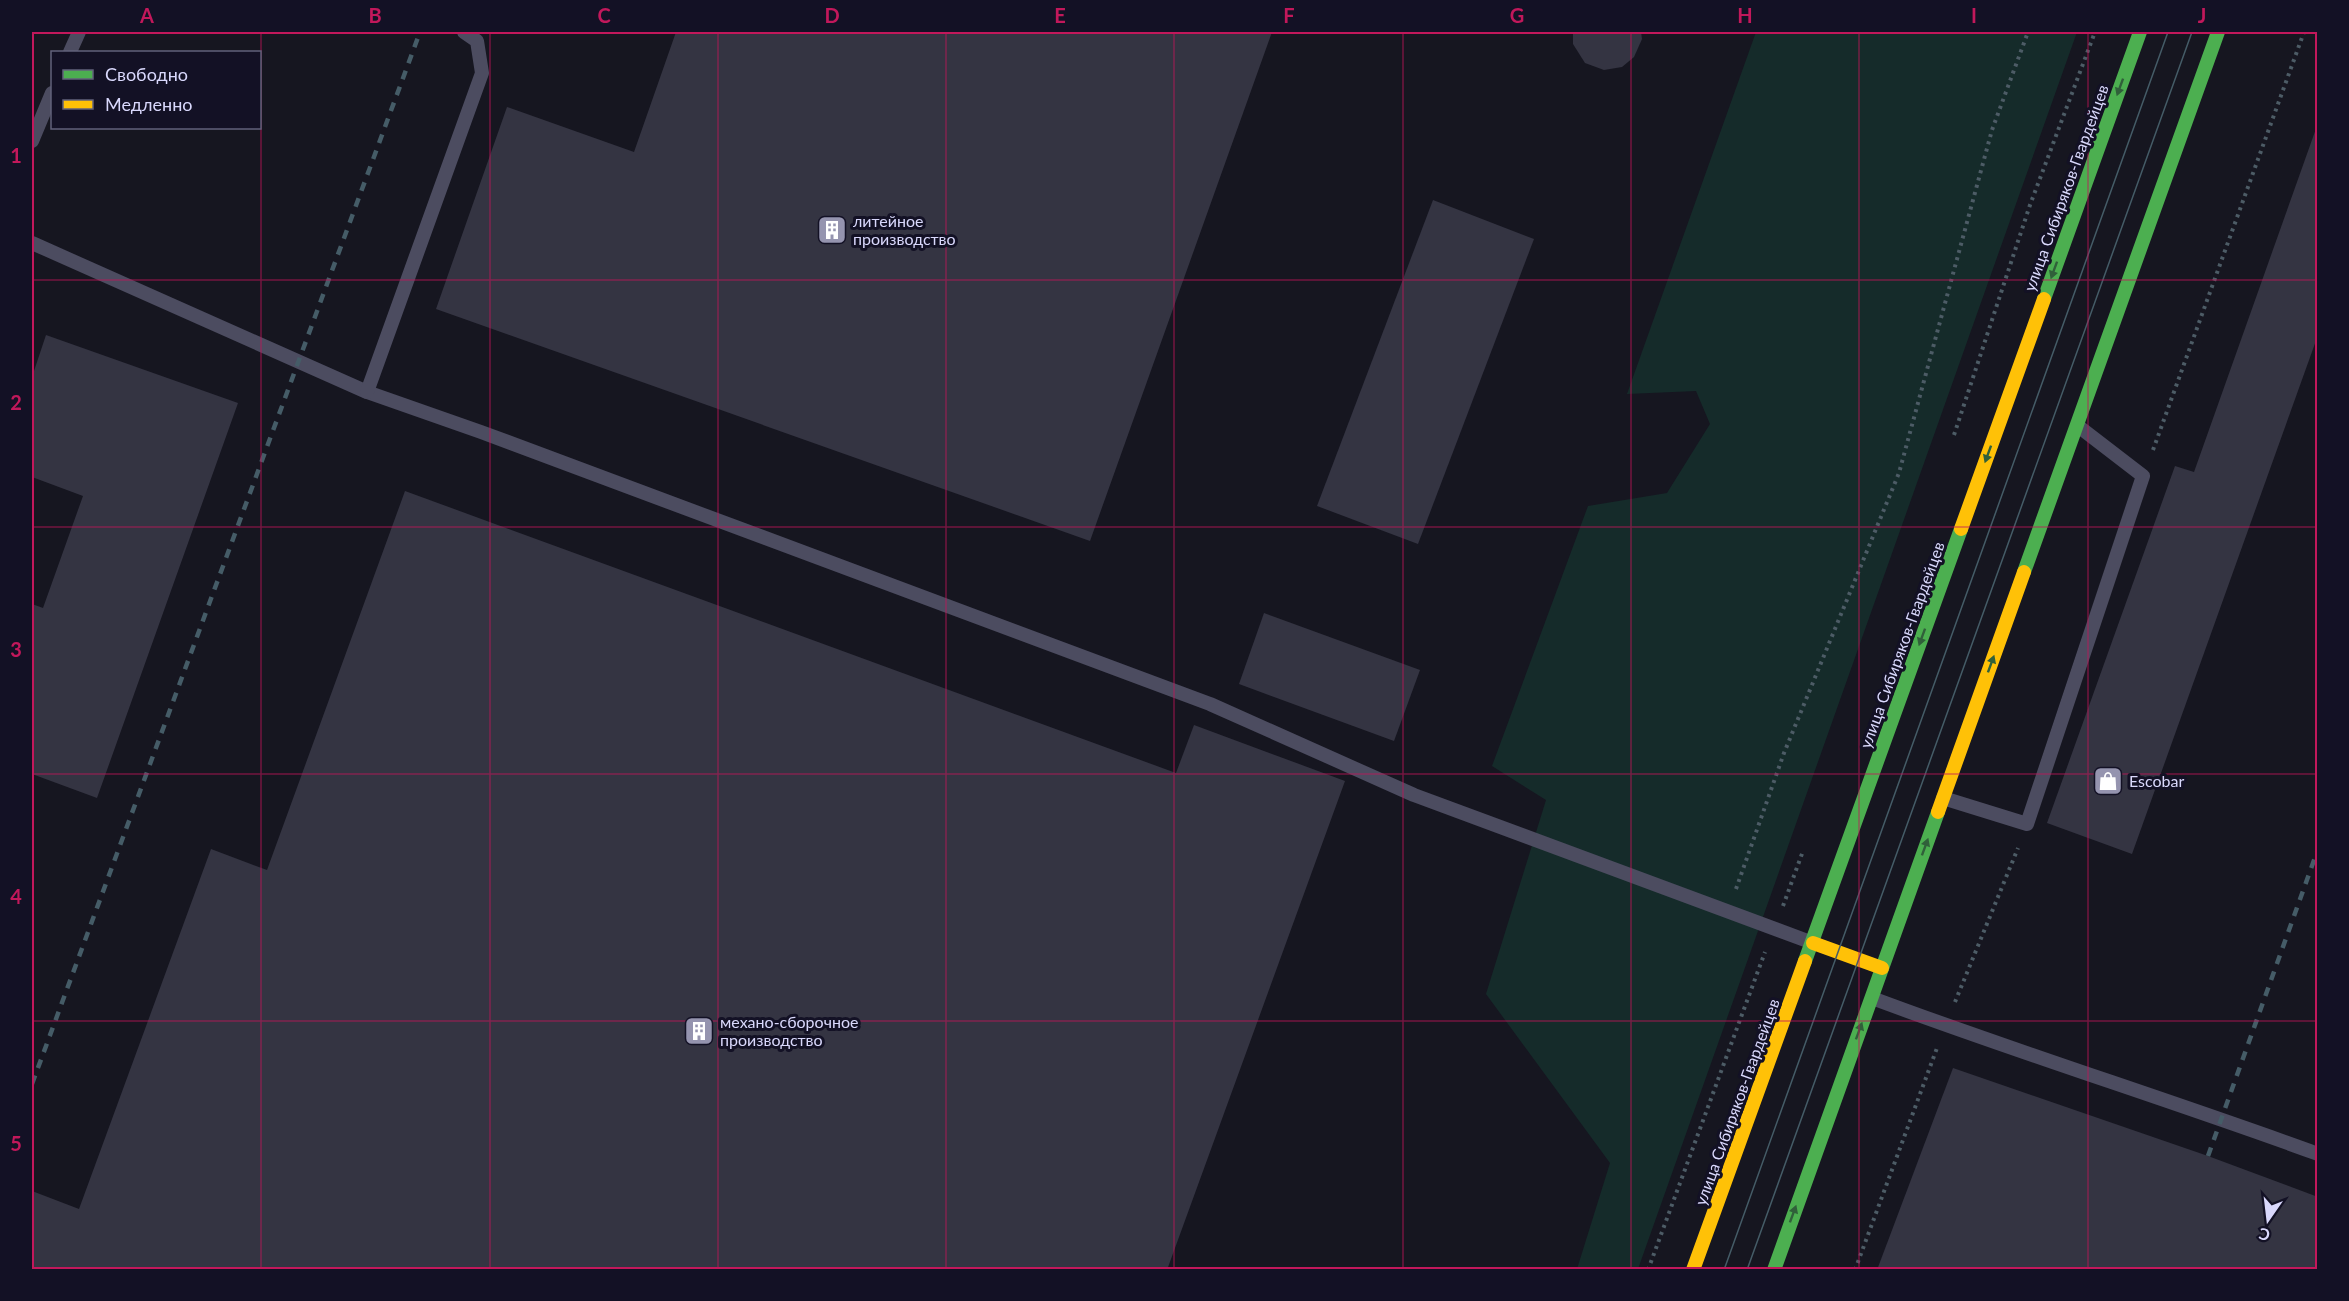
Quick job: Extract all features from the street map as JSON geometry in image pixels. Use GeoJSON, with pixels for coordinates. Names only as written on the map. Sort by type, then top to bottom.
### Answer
{"type":"FeatureCollection","features":[{"type":"Feature","properties":{"kind":"main road","name":"улица Сибиряков-Гвардейцев"},"geometry":{"type":"LineString","coordinates":[[1693,1269],[1813,943],[2140,32]]}},
{"type":"Feature","properties":{"kind":"main road"},"geometry":{"type":"LineString","coordinates":[[1774,1269],[2218,32]]}},
{"type":"Feature","properties":{"kind":"main road"},"geometry":{"type":"LineString","coordinates":[[1813,943],[1882,968]]}},
{"type":"Feature","properties":{"kind":"lane"},"geometry":{"type":"LineString","coordinates":[[70,51],[79,32]]}},
{"type":"Feature","properties":{"kind":"lane"},"geometry":{"type":"LineString","coordinates":[[367,392],[482,73],[477,41],[464,32]]}},
{"type":"Feature","properties":{"kind":"lane"},"geometry":{"type":"LineString","coordinates":[[32,141],[51,95]]}},
{"type":"Feature","properties":{"kind":"lane"},"geometry":{"type":"LineString","coordinates":[[32,243],[367,392],[504,440],[1210,704],[1414,795],[1813,943]]}},
{"type":"Feature","properties":{"kind":"lane"},"geometry":{"type":"LineString","coordinates":[[1943,798],[2027,824],[2143,476],[2077,425]]}},
{"type":"Feature","properties":{"kind":"lane"},"geometry":{"type":"LineString","coordinates":[[1871,998],[2318,1154]]}},
{"type":"Feature","properties":{"kind":"path"},"geometry":{"type":"LineString","coordinates":[[1727,912],[1784,753],[1899,473],[1992,130],[2028,32]]}},
{"type":"Feature","properties":{"kind":"path"},"geometry":{"type":"LineString","coordinates":[[1952,440],[2030,205],[2095,32]]}},
{"type":"Feature","properties":{"kind":"path"},"geometry":{"type":"LineString","coordinates":[[2143,476],[2304,32]]}},
{"type":"Feature","properties":{"kind":"path"},"geometry":{"type":"LineString","coordinates":[[1648,1269],[1808,840]]}},
{"type":"Feature","properties":{"kind":"green space"},"geometry":{"type":"Polygon","coordinates":[[[1756,32],[2077,32],[1638,1269],[1577,1269],[1610,1163],[1486,994],[1546,800],[1492,766],[1588,506],[1667,493],[1710,424],[1696,391],[1627,394],[1756,32]]]}},
{"type":"Feature","properties":{"kind":"building","name":"литейное производство"},"geometry":{"type":"Polygon","coordinates":[[[676,32],[1272,32],[1090,541],[436,309],[507,107],[634,152],[676,32]]]}},
{"type":"Feature","properties":{"kind":"building"},"geometry":{"type":"Polygon","coordinates":[[[1573,32],[1641,32],[1642,39],[1634,57],[1622,67],[1604,70],[1585,63],[1573,44],[1573,32]]]}},
{"type":"Feature","properties":{"kind":"building"},"geometry":{"type":"Polygon","coordinates":[[[2318,123],[2318,335],[2132,854],[2047,823],[2175,466],[2194,472],[2318,123]]]}},
{"type":"Feature","properties":{"kind":"building"},"geometry":{"type":"Polygon","coordinates":[[[1433,200],[1534,239],[1418,544],[1317,506],[1433,200]]]}},
{"type":"Feature","properties":{"kind":"building"},"geometry":{"type":"Polygon","coordinates":[[[46,335],[238,403],[97,798],[32,774],[32,604],[43,608],[83,496],[32,477],[32,377],[46,335]]]}},
{"type":"Feature","properties":{"kind":"building","name":"механо-сборочное производство"},"geometry":{"type":"Polygon","coordinates":[[[405,491],[1176,773],[1194,725],[1345,781],[1167,1270],[32,1270],[32,1191],[79,1209],[211,849],[267,870],[405,491]]]}},
{"type":"Feature","properties":{"kind":"building"},"geometry":{"type":"Polygon","coordinates":[[[1264,613],[1420,670],[1394,741],[1239,684],[1264,613]]]}},
{"type":"Feature","properties":{"kind":"building"},"geometry":{"type":"Polygon","coordinates":[[[1953,1068],[2208,1156],[2318,1197],[2318,1270],[1877,1270],[1953,1068]]]}},
{"type":"Feature","properties":{"kind":"tram line"},"geometry":{"type":"LineString","coordinates":[[1724,1270],[2168,32]]}},
{"type":"Feature","properties":{"kind":"tram line"},"geometry":{"type":"LineString","coordinates":[[1747,1270],[2192,32]]}},
{"type":"Feature","properties":{"kind":"railway"},"geometry":{"type":"LineString","coordinates":[[32,1084],[420,32]]}},
{"type":"Feature","properties":{"kind":"railway"},"geometry":{"type":"LineString","coordinates":[[2208,1156],[2318,849]]}},
{"type":"Feature","properties":{"kind":"traffic: fast"},"geometry":{"type":"LineString","coordinates":[[2044,299],[2140,32]]}},
{"type":"Feature","properties":{"kind":"traffic: fast"},"geometry":{"type":"LineString","coordinates":[[2024,572],[2218,32]]}},
{"type":"Feature","properties":{"kind":"traffic: fast"},"geometry":{"type":"LineString","coordinates":[[1805,961],[1961,529]]}},
{"type":"Feature","properties":{"kind":"traffic: fast"},"geometry":{"type":"LineString","coordinates":[[1774,1270],[1938,812]]}},
{"type":"Feature","properties":{"kind":"traffic: slow"},"geometry":{"type":"LineString","coordinates":[[1961,529],[2044,299]]}},
{"type":"Feature","properties":{"kind":"traffic: slow"},"geometry":{"type":"LineString","coordinates":[[1938,812],[2024,572]]}},
{"type":"Feature","properties":{"kind":"traffic: slow"},"geometry":{"type":"LineString","coordinates":[[1813,943],[1882,968]]}},
{"type":"Feature","properties":{"kind":"traffic: slow"},"geometry":{"type":"LineString","coordinates":[[1693,1270],[1805,961]]}},
{"type":"Feature","properties":{"kind":"place","name":"литейное производство"},"geometry":{"type":"Point","coordinates":[832,230]}},
{"type":"Feature","properties":{"kind":"place","name":"Escobar"},"geometry":{"type":"Point","coordinates":[2108,781]}},
{"type":"Feature","properties":{"kind":"place","name":"механо-сборочное производство"},"geometry":{"type":"Point","coordinates":[699,1031]}}]}
